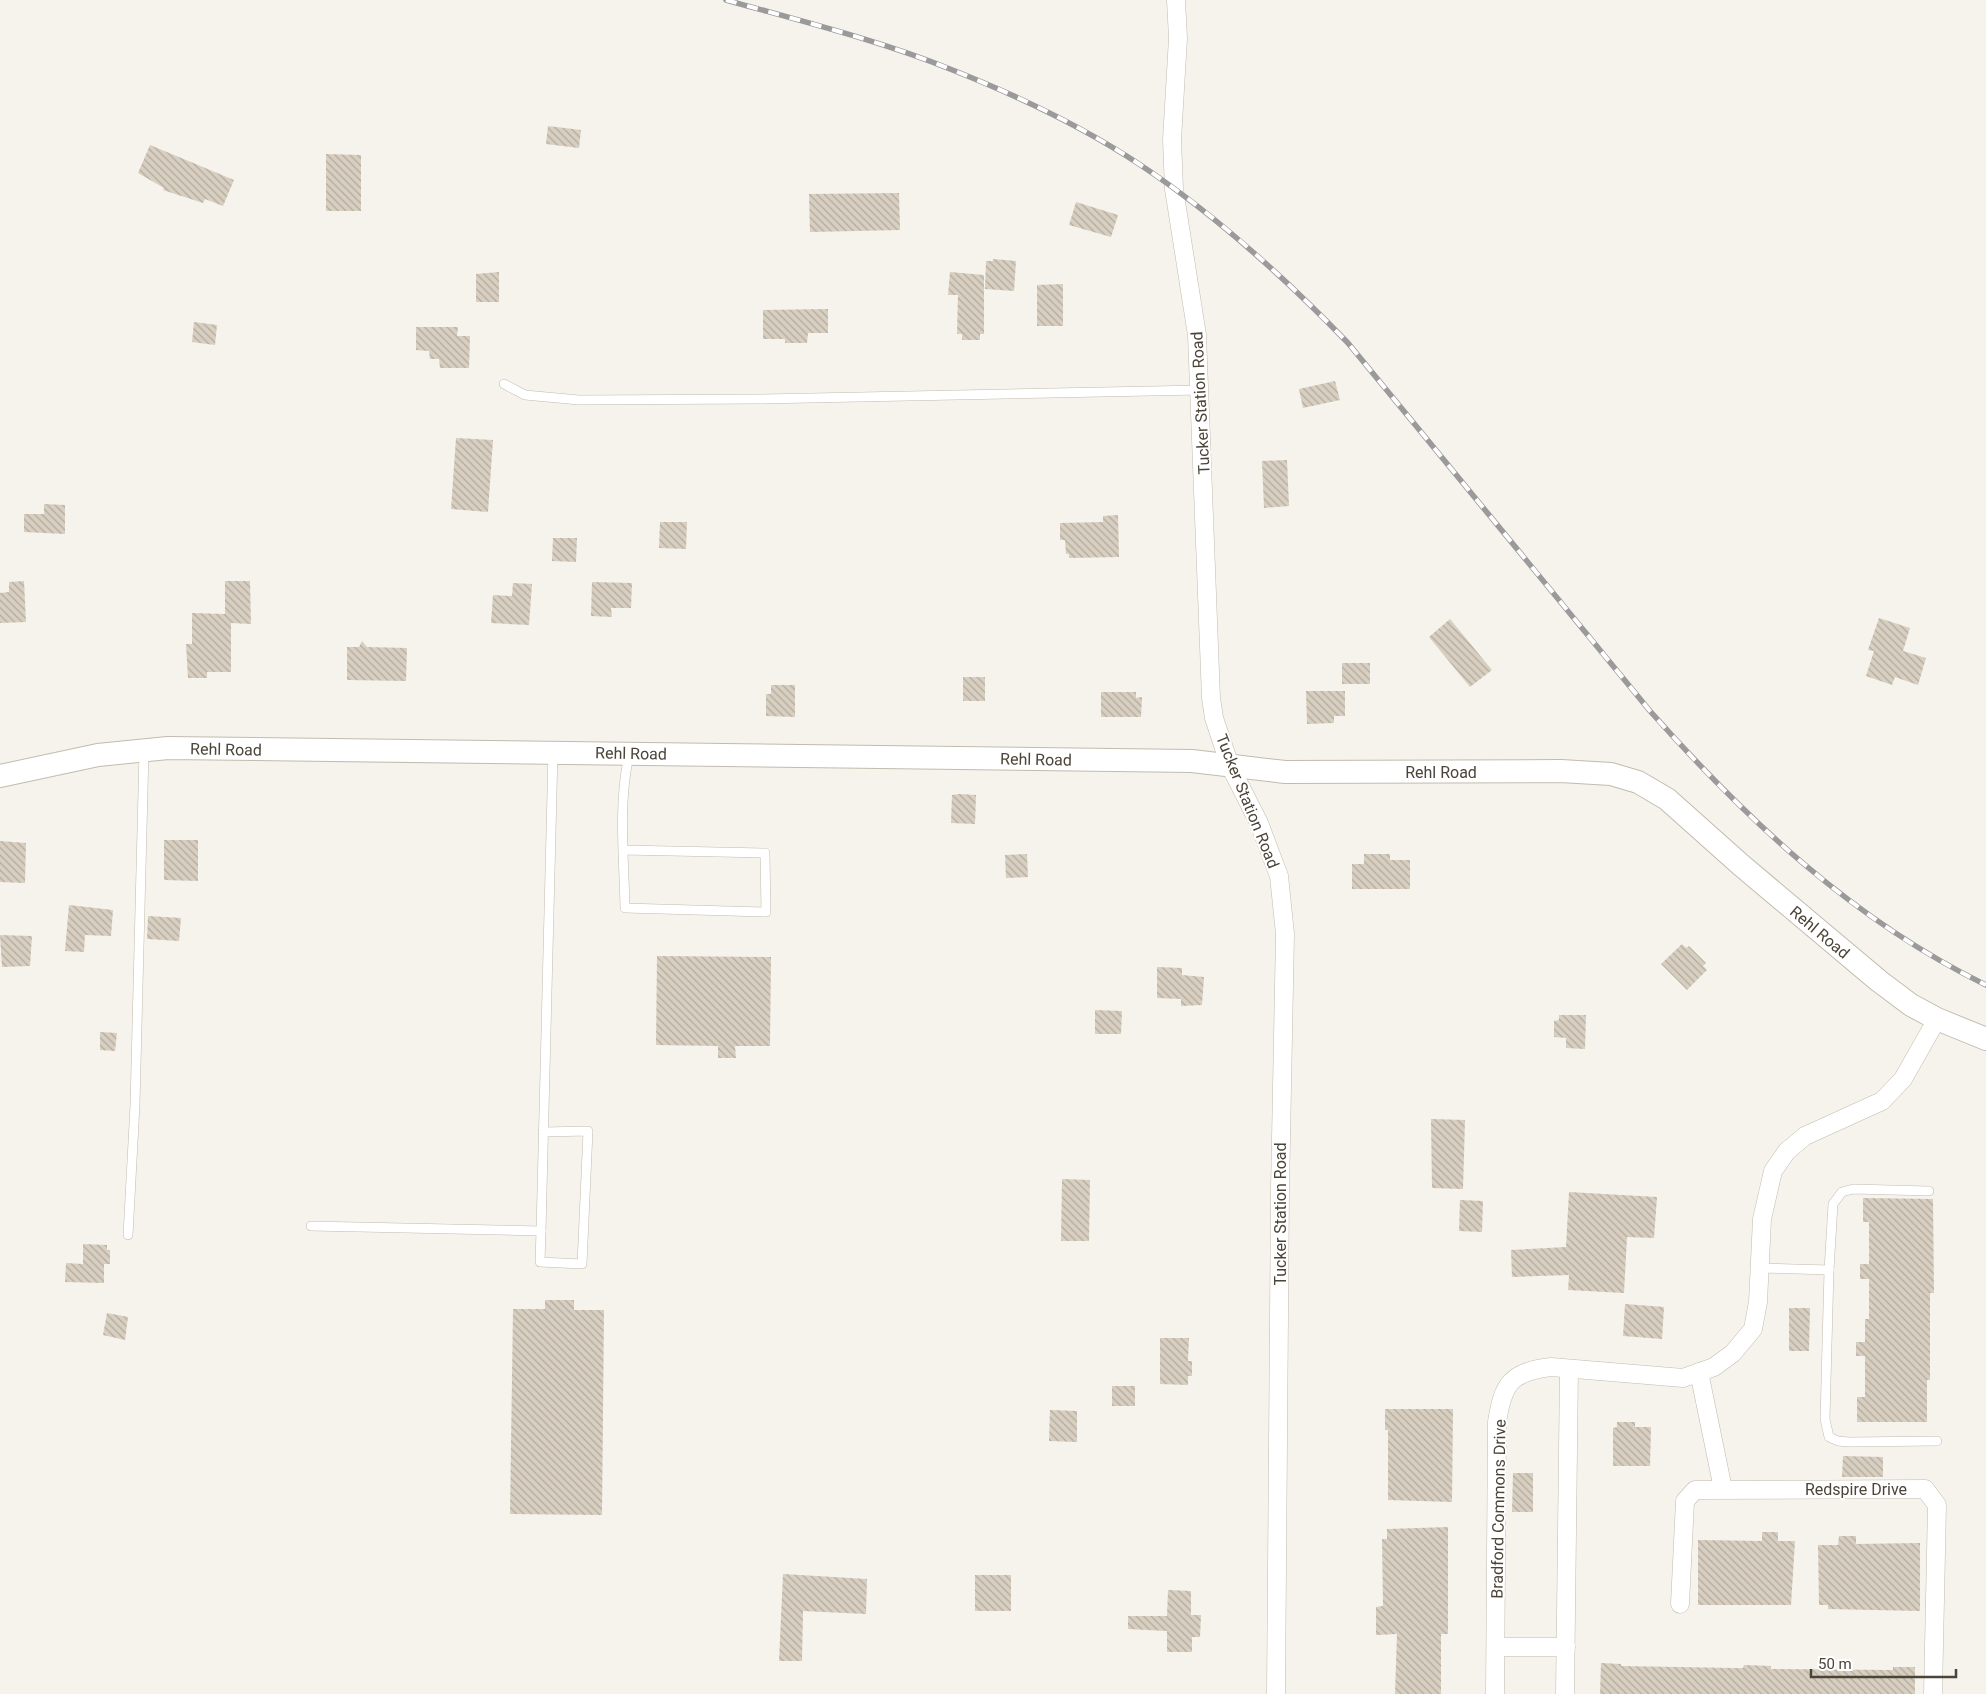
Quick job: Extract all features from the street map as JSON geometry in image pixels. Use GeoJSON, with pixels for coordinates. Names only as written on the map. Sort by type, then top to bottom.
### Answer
{"type":"FeatureCollection","features":[{"type":"Feature","properties":{"kind":"street","name":"Tucker Station Road"},"geometry":{"type":"LineString","coordinates":[[1176,0],[1178,38],[1172,140],[1174,188],[1197,335],[1214,718],[1230,766],[1259,823],[1279,876],[1285,934],[1280,1190],[1276,1694]]}},
{"type":"Feature","properties":{"kind":"street","name":"Rehl Road"},"geometry":{"type":"LineString","coordinates":[[0,776],[98,755],[178,748],[1192,761],[1294,772],[1561,771],[1610,774],[1638,782],[1667,799],[1741,865],[1879,981],[1911,1004],[1937,1019],[1986,1039]]}},
{"type":"Feature","properties":{"kind":"street","name":"Bradford Commons Drive"},"geometry":{"type":"LineString","coordinates":[[1495,1694],[1498,1422],[1501,1399],[1512,1378],[1533,1369],[1551,1367],[1683,1378],[1714,1367],[1733,1353],[1753,1329],[1758,1302],[1762,1219],[1773,1171],[1788,1151],[1805,1136],[1882,1101],[1903,1079],[1937,1019]]}},
{"type":"Feature","properties":{"kind":"street"},"geometry":{"type":"LineString","coordinates":[[1565,1694],[1569,1369]]}},
{"type":"Feature","properties":{"kind":"street"},"geometry":{"type":"LineString","coordinates":[[1699,1372],[1723,1490]]}},
{"type":"Feature","properties":{"kind":"street","name":"Redspire Drive"},"geometry":{"type":"LineString","coordinates":[[1680,1604],[1685,1501],[1695,1490],[1925,1489],[1937,1504],[1933,1694]]}},
{"type":"Feature","properties":{"kind":"street"},"geometry":{"type":"LineString","coordinates":[[1496,1648],[1566,1647]]}},
{"type":"Feature","properties":{"kind":"lane"},"geometry":{"type":"LineString","coordinates":[[504,384],[525,395],[578,400],[771,399],[1200,390]]}},
{"type":"Feature","properties":{"kind":"lane"},"geometry":{"type":"LineString","coordinates":[[128,1235],[135,1105],[144,751]]}},
{"type":"Feature","properties":{"kind":"lane"},"geometry":{"type":"LineString","coordinates":[[543,1132],[588,1131],[582,1264],[540,1262],[543,1132],[553,752]]}},
{"type":"Feature","properties":{"kind":"lane"},"geometry":{"type":"LineString","coordinates":[[624,850],[765,853],[766,912],[625,908],[624,850],[623,782],[630,753]]}},
{"type":"Feature","properties":{"kind":"lane"},"geometry":{"type":"LineString","coordinates":[[1929,1190],[1853,1189],[1842,1192],[1833,1204],[1829,1270],[1825,1419],[1829,1437],[1838,1441],[1938,1441]]}},
{"type":"Feature","properties":{"kind":"lane"},"geometry":{"type":"LineString","coordinates":[[311,1226],[541,1231]]}},
{"type":"Feature","properties":{"kind":"lane"},"geometry":{"type":"LineString","coordinates":[[1760,1268],[1829,1270]]}},
{"type":"Feature","properties":{"kind":"building"},"geometry":{"type":"Polygon","coordinates":[[[548,126],[581,130],[579,148],[546,144],[548,126]]]}},
{"type":"Feature","properties":{"kind":"building"},"geometry":{"type":"Polygon","coordinates":[[[150,145],[234,180],[223,206],[205,199],[203,203],[163,190],[164,188],[138,173],[150,145]]]}},
{"type":"Feature","properties":{"kind":"building"},"geometry":{"type":"Polygon","coordinates":[[[326,154],[361,155],[361,211],[326,211],[326,154]]]}},
{"type":"Feature","properties":{"kind":"building"},"geometry":{"type":"Polygon","coordinates":[[[899,193],[900,230],[810,232],[809,194],[899,193]]]}},
{"type":"Feature","properties":{"kind":"building"},"geometry":{"type":"Polygon","coordinates":[[[1076,202],[1118,215],[1111,237],[1069,225],[1076,202]]]}},
{"type":"Feature","properties":{"kind":"building"},"geometry":{"type":"Polygon","coordinates":[[[993,259],[1016,261],[1014,291],[985,289],[986,261],[993,261],[993,259]]]}},
{"type":"Feature","properties":{"kind":"building"},"geometry":{"type":"Polygon","coordinates":[[[499,272],[499,302],[476,302],[476,274],[499,272]]]}},
{"type":"Feature","properties":{"kind":"building"},"geometry":{"type":"Polygon","coordinates":[[[950,272],[984,275],[984,334],[980,334],[980,340],[962,340],[962,334],[957,334],[958,295],[948,295],[950,272]]]}},
{"type":"Feature","properties":{"kind":"building"},"geometry":{"type":"Polygon","coordinates":[[[1063,284],[1063,326],[1037,326],[1037,285],[1063,284]]]}},
{"type":"Feature","properties":{"kind":"building"},"geometry":{"type":"Polygon","coordinates":[[[828,309],[828,333],[808,333],[807,343],[785,343],[785,339],[763,339],[763,310],[828,309]]]}},
{"type":"Feature","properties":{"kind":"building"},"geometry":{"type":"Polygon","coordinates":[[[194,322],[217,325],[215,345],[192,342],[194,322]]]}},
{"type":"Feature","properties":{"kind":"building"},"geometry":{"type":"Polygon","coordinates":[[[416,327],[458,327],[457,336],[470,336],[469,368],[440,368],[439,359],[430,359],[429,351],[416,350],[416,327]]]}},
{"type":"Feature","properties":{"kind":"building"},"geometry":{"type":"Polygon","coordinates":[[[1335,381],[1340,400],[1303,408],[1299,389],[1335,381]]]}},
{"type":"Feature","properties":{"kind":"building"},"geometry":{"type":"Polygon","coordinates":[[[456,438],[493,440],[488,512],[451,509],[456,438]]]}},
{"type":"Feature","properties":{"kind":"building"},"geometry":{"type":"Polygon","coordinates":[[[1287,460],[1289,506],[1264,508],[1262,461],[1287,460]]]}},
{"type":"Feature","properties":{"kind":"building"},"geometry":{"type":"Polygon","coordinates":[[[44,504],[65,505],[65,534],[24,532],[24,514],[44,514],[44,504]]]}},
{"type":"Feature","properties":{"kind":"building"},"geometry":{"type":"Polygon","coordinates":[[[1118,515],[1119,557],[1069,558],[1069,554],[1066,554],[1065,540],[1060,540],[1060,523],[1103,522],[1103,516],[1118,515]]]}},
{"type":"Feature","properties":{"kind":"building"},"geometry":{"type":"Polygon","coordinates":[[[660,522],[687,522],[686,549],[659,548],[660,522]]]}},
{"type":"Feature","properties":{"kind":"building"},"geometry":{"type":"Polygon","coordinates":[[[553,538],[577,538],[576,562],[552,561],[553,538]]]}},
{"type":"Feature","properties":{"kind":"building"},"geometry":{"type":"Polygon","coordinates":[[[24,581],[26,622],[0,623],[0,593],[9,592],[9,582],[24,581]]]}},
{"type":"Feature","properties":{"kind":"building"},"geometry":{"type":"Polygon","coordinates":[[[225,581],[250,581],[251,624],[231,623],[231,672],[207,672],[207,678],[188,678],[186,644],[192,644],[192,613],[225,614],[225,581]]]}},
{"type":"Feature","properties":{"kind":"building"},"geometry":{"type":"Polygon","coordinates":[[[592,582],[632,583],[631,608],[611,608],[612,617],[591,616],[592,582]]]}},
{"type":"Feature","properties":{"kind":"building"},"geometry":{"type":"Polygon","coordinates":[[[513,583],[532,584],[529,625],[491,623],[493,595],[512,596],[513,583]]]}},
{"type":"Feature","properties":{"kind":"building"},"geometry":{"type":"Polygon","coordinates":[[[1879,618],[1910,628],[1903,651],[1926,658],[1918,685],[1895,677],[1892,685],[1866,676],[1874,651],[1868,650],[1879,618]]]}},
{"type":"Feature","properties":{"kind":"building"},"geometry":{"type":"Polygon","coordinates":[[[1450,619],[1492,670],[1470,687],[1429,637],[1450,619]]]}},
{"type":"Feature","properties":{"kind":"building"},"geometry":{"type":"Polygon","coordinates":[[[362,641],[367,647],[407,648],[406,681],[347,680],[347,647],[359,647],[362,641]]]}},
{"type":"Feature","properties":{"kind":"building"},"geometry":{"type":"Polygon","coordinates":[[[1342,663],[1370,663],[1370,684],[1342,684],[1342,663]]]}},
{"type":"Feature","properties":{"kind":"building"},"geometry":{"type":"Polygon","coordinates":[[[963,677],[985,677],[985,701],[963,701],[963,677]]]}},
{"type":"Feature","properties":{"kind":"building"},"geometry":{"type":"Polygon","coordinates":[[[771,685],[795,685],[795,717],[766,716],[766,694],[771,694],[771,685]]]}},
{"type":"Feature","properties":{"kind":"building"},"geometry":{"type":"Polygon","coordinates":[[[1306,691],[1345,691],[1345,716],[1334,716],[1334,723],[1307,724],[1306,691]]]}},
{"type":"Feature","properties":{"kind":"building"},"geometry":{"type":"Polygon","coordinates":[[[1101,692],[1136,692],[1136,698],[1142,697],[1141,717],[1101,717],[1101,692]]]}},
{"type":"Feature","properties":{"kind":"building"},"geometry":{"type":"Polygon","coordinates":[[[952,795],[976,795],[975,824],[951,823],[952,795]]]}},
{"type":"Feature","properties":{"kind":"building"},"geometry":{"type":"Polygon","coordinates":[[[164,840],[198,840],[198,881],[164,880],[164,840]]]}},
{"type":"Feature","properties":{"kind":"building"},"geometry":{"type":"Polygon","coordinates":[[[0,841],[26,843],[25,883],[0,882],[0,841]]]}},
{"type":"Feature","properties":{"kind":"building"},"geometry":{"type":"Polygon","coordinates":[[[1027,854],[1028,877],[1006,878],[1005,855],[1027,854]]]}},
{"type":"Feature","properties":{"kind":"building"},"geometry":{"type":"Polygon","coordinates":[[[1364,854],[1390,854],[1390,860],[1410,860],[1410,889],[1352,889],[1352,864],[1364,864],[1364,854]]]}},
{"type":"Feature","properties":{"kind":"building"},"geometry":{"type":"Polygon","coordinates":[[[69,905],[113,910],[111,936],[85,935],[84,952],[65,951],[69,905]]]}},
{"type":"Feature","properties":{"kind":"building"},"geometry":{"type":"Polygon","coordinates":[[[148,916],[181,918],[179,941],[147,939],[148,916]]]}},
{"type":"Feature","properties":{"kind":"building"},"geometry":{"type":"Polygon","coordinates":[[[0,935],[32,936],[30,966],[2,967],[0,935]]]}},
{"type":"Feature","properties":{"kind":"building"},"geometry":{"type":"Polygon","coordinates":[[[1682,944],[1686,948],[1689,946],[1706,963],[1703,966],[1707,970],[1687,990],[1661,964],[1682,944]]]}},
{"type":"Feature","properties":{"kind":"building"},"geometry":{"type":"Polygon","coordinates":[[[657,956],[771,957],[770,1046],[735,1046],[736,1058],[718,1058],[718,1046],[656,1045],[657,956]]]}},
{"type":"Feature","properties":{"kind":"building"},"geometry":{"type":"Polygon","coordinates":[[[1157,967],[1182,968],[1182,975],[1204,977],[1202,1005],[1181,1006],[1181,999],[1157,998],[1157,967]]]}},
{"type":"Feature","properties":{"kind":"building"},"geometry":{"type":"Polygon","coordinates":[[[1095,1010],[1122,1011],[1121,1034],[1095,1034],[1095,1010]]]}},
{"type":"Feature","properties":{"kind":"building"},"geometry":{"type":"Polygon","coordinates":[[[1559,1015],[1586,1015],[1585,1049],[1566,1048],[1566,1038],[1554,1037],[1554,1021],[1559,1020],[1559,1015]]]}},
{"type":"Feature","properties":{"kind":"building"},"geometry":{"type":"Polygon","coordinates":[[[100,1032],[117,1033],[115,1051],[100,1050],[100,1032]]]}},
{"type":"Feature","properties":{"kind":"building"},"geometry":{"type":"Polygon","coordinates":[[[1431,1119],[1465,1120],[1463,1189],[1432,1188],[1431,1119]]]}},
{"type":"Feature","properties":{"kind":"building"},"geometry":{"type":"Polygon","coordinates":[[[1062,1179],[1090,1180],[1089,1241],[1061,1241],[1062,1179]]]}},
{"type":"Feature","properties":{"kind":"building"},"geometry":{"type":"Polygon","coordinates":[[[1569,1192],[1657,1197],[1654,1238],[1627,1237],[1624,1293],[1568,1290],[1569,1275],[1512,1277],[1511,1250],[1566,1247],[1569,1192]]]}},
{"type":"Feature","properties":{"kind":"building"},"geometry":{"type":"Polygon","coordinates":[[[1863,1198],[1933,1199],[1934,1293],[1930,1293],[1930,1380],[1927,1380],[1927,1422],[1857,1422],[1857,1397],[1865,1397],[1865,1356],[1856,1356],[1856,1342],[1865,1342],[1865,1319],[1869,1319],[1869,1279],[1860,1279],[1860,1264],[1869,1264],[1869,1222],[1863,1222],[1863,1198]]]}},
{"type":"Feature","properties":{"kind":"building"},"geometry":{"type":"Polygon","coordinates":[[[1460,1200],[1483,1201],[1482,1232],[1459,1231],[1460,1200]]]}},
{"type":"Feature","properties":{"kind":"building"},"geometry":{"type":"Polygon","coordinates":[[[83,1244],[107,1245],[107,1250],[110,1250],[110,1264],[104,1264],[104,1283],[65,1282],[66,1263],[83,1264],[83,1244]]]}},
{"type":"Feature","properties":{"kind":"building"},"geometry":{"type":"Polygon","coordinates":[[[545,1300],[574,1300],[574,1310],[604,1310],[602,1515],[510,1514],[513,1309],[545,1309],[545,1300]]]}},
{"type":"Feature","properties":{"kind":"building"},"geometry":{"type":"Polygon","coordinates":[[[1625,1304],[1664,1307],[1662,1339],[1623,1336],[1625,1304]]]}},
{"type":"Feature","properties":{"kind":"building"},"geometry":{"type":"Polygon","coordinates":[[[1789,1308],[1810,1308],[1809,1351],[1789,1351],[1789,1308]]]}},
{"type":"Feature","properties":{"kind":"building"},"geometry":{"type":"Polygon","coordinates":[[[107,1313],[128,1317],[125,1340],[103,1335],[107,1313]]]}},
{"type":"Feature","properties":{"kind":"building"},"geometry":{"type":"Polygon","coordinates":[[[1160,1338],[1189,1338],[1188,1361],[1192,1361],[1192,1376],[1188,1376],[1188,1385],[1160,1384],[1160,1338]]]}},
{"type":"Feature","properties":{"kind":"building"},"geometry":{"type":"Polygon","coordinates":[[[1112,1386],[1135,1386],[1135,1406],[1112,1406],[1112,1386]]]}},
{"type":"Feature","properties":{"kind":"building"},"geometry":{"type":"Polygon","coordinates":[[[1385,1409],[1453,1409],[1452,1502],[1388,1500],[1388,1430],[1385,1430],[1385,1409]]]}},
{"type":"Feature","properties":{"kind":"building"},"geometry":{"type":"Polygon","coordinates":[[[1050,1410],[1077,1411],[1077,1442],[1049,1441],[1050,1410]]]}},
{"type":"Feature","properties":{"kind":"building"},"geometry":{"type":"Polygon","coordinates":[[[1617,1422],[1635,1422],[1635,1427],[1651,1427],[1650,1466],[1613,1466],[1613,1428],[1617,1427],[1617,1422]]]}},
{"type":"Feature","properties":{"kind":"building"},"geometry":{"type":"Polygon","coordinates":[[[1843,1456],[1883,1457],[1883,1477],[1842,1477],[1843,1456]]]}},
{"type":"Feature","properties":{"kind":"building"},"geometry":{"type":"Polygon","coordinates":[[[1513,1473],[1533,1473],[1533,1512],[1512,1512],[1513,1473]]]}},
{"type":"Feature","properties":{"kind":"building"},"geometry":{"type":"Polygon","coordinates":[[[1448,1527],[1448,1634],[1441,1634],[1441,1694],[1395,1694],[1397,1634],[1376,1635],[1376,1607],[1383,1606],[1382,1539],[1387,1539],[1387,1529],[1448,1527]]]}},
{"type":"Feature","properties":{"kind":"building"},"geometry":{"type":"Polygon","coordinates":[[[1762,1532],[1778,1532],[1778,1541],[1795,1541],[1791,1605],[1698,1605],[1698,1540],[1762,1541],[1762,1532]]]}},
{"type":"Feature","properties":{"kind":"building"},"geometry":{"type":"Polygon","coordinates":[[[1839,1536],[1856,1536],[1856,1544],[1920,1543],[1920,1611],[1828,1609],[1828,1605],[1819,1605],[1818,1545],[1838,1545],[1839,1536]]]}},
{"type":"Feature","properties":{"kind":"building"},"geometry":{"type":"Polygon","coordinates":[[[783,1574],[867,1579],[866,1614],[803,1611],[802,1661],[779,1661],[783,1574]]]}},
{"type":"Feature","properties":{"kind":"building"},"geometry":{"type":"Polygon","coordinates":[[[975,1575],[1011,1575],[1011,1611],[975,1611],[975,1575]]]}},
{"type":"Feature","properties":{"kind":"building"},"geometry":{"type":"Polygon","coordinates":[[[1168,1590],[1191,1591],[1191,1615],[1201,1615],[1200,1637],[1192,1637],[1192,1652],[1167,1652],[1167,1631],[1128,1629],[1128,1616],[1167,1616],[1168,1590]]]}},
{"type":"Feature","properties":{"kind":"building"},"geometry":{"type":"Polygon","coordinates":[[[1601,1663],[1621,1664],[1621,1666],[1734,1668],[1743,1668],[1744,1665],[1771,1666],[1771,1669],[1893,1670],[1893,1667],[1915,1667],[1915,1694],[1600,1694],[1601,1663]]]}},
{"type":"Feature","properties":{"kind":"railway"},"geometry":{"type":"LineString","coordinates":[[726,0],[895,49],[999,89],[1094,136],[1139,164],[1195,204],[1274,271],[1348,343],[1650,711],[1725,791],[1804,864],[1847,898],[1891,930],[1937,959],[1986,985]]}}]}
